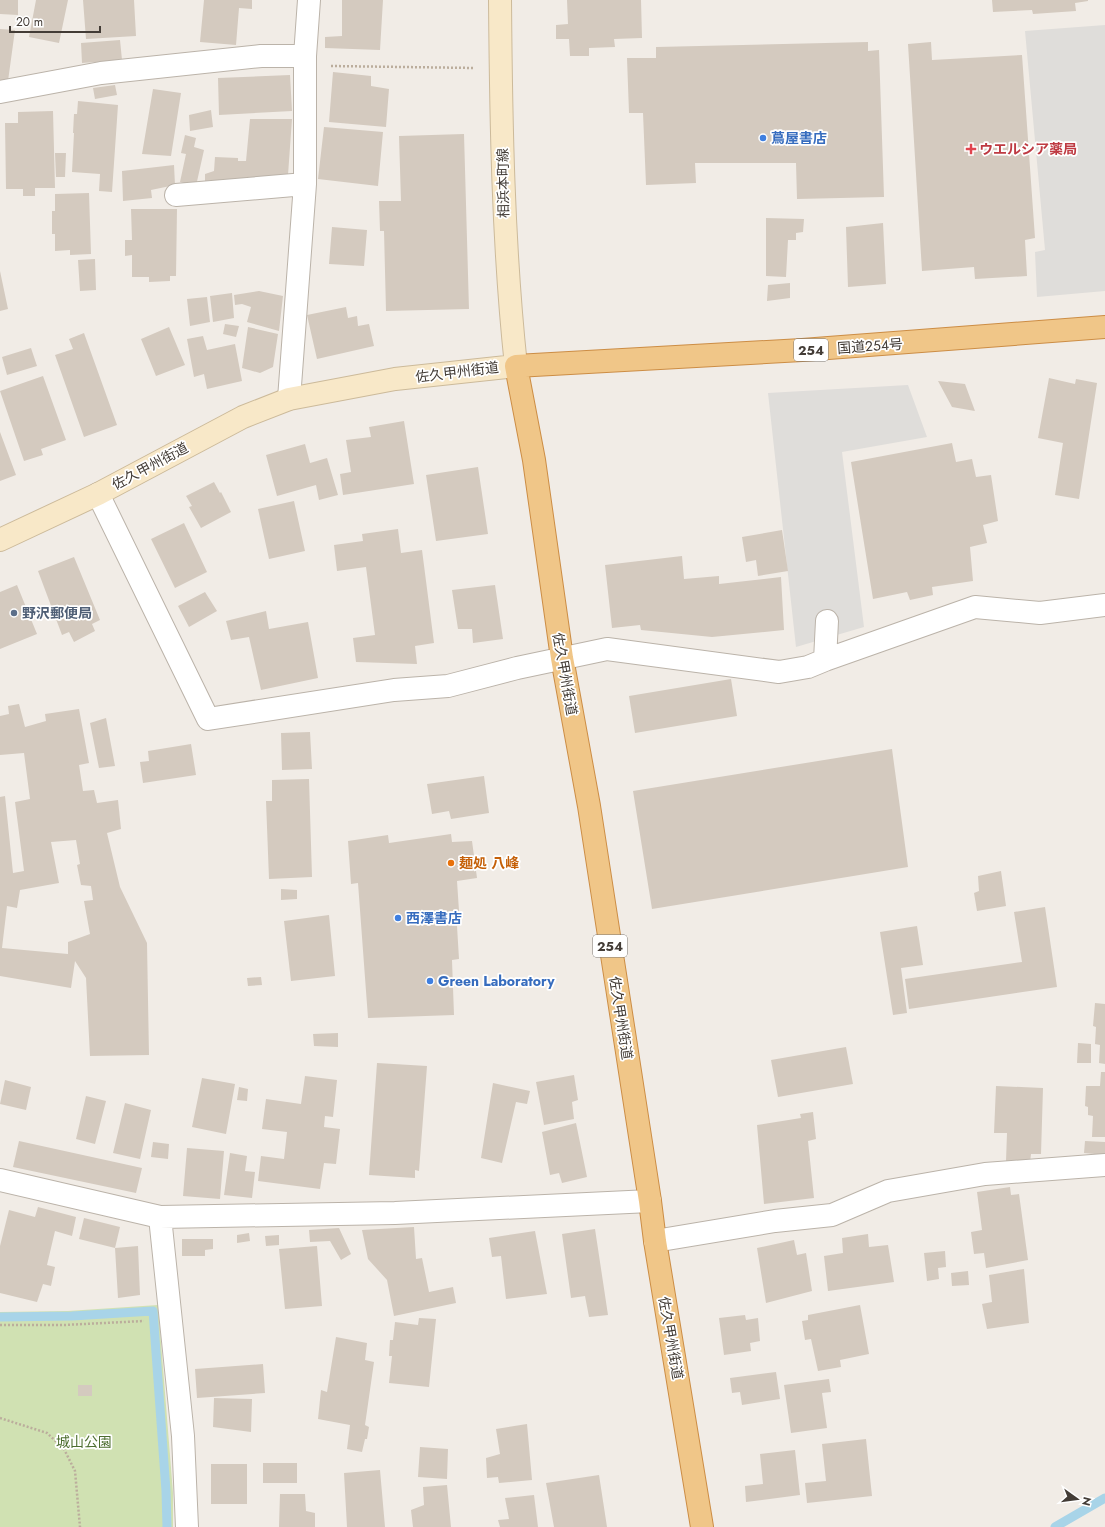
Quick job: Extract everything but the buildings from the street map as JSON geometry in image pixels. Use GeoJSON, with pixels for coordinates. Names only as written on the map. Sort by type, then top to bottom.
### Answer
{"type":"FeatureCollection","features":[{"type":"Feature","properties":{"kind":"highway","name":"国道254号"},"geometry":{"type":"LineString","coordinates":[[516,366],[810,350],[1105,327]]}},
{"type":"Feature","properties":{"kind":"highway","name":"佐久甲州街道"},"geometry":{"type":"LineString","coordinates":[[516,366],[534,460],[562,658],[589,806],[650,1201],[654,1241],[702,1527]]}},
{"type":"Feature","properties":{"kind":"main road","name":"相浜本町線"},"geometry":{"type":"LineString","coordinates":[[500,0],[500,69],[504,225],[516,366]]}},
{"type":"Feature","properties":{"kind":"main road","name":"佐久甲州街道"},"geometry":{"type":"LineString","coordinates":[[0,540],[98,494],[243,418],[289,400],[395,379],[516,366]]}},
{"type":"Feature","properties":{"kind":"street"},"geometry":{"type":"LineString","coordinates":[[289,400],[305,184],[306,61],[309,0]]}},
{"type":"Feature","properties":{"kind":"street"},"geometry":{"type":"LineString","coordinates":[[0,92],[101,73],[261,56],[306,61]]}},
{"type":"Feature","properties":{"kind":"street"},"geometry":{"type":"LineString","coordinates":[[176,195],[305,184]]}},
{"type":"Feature","properties":{"kind":"street"},"geometry":{"type":"LineString","coordinates":[[98,494],[208,719],[394,690],[448,686],[517,668],[608,649],[779,672],[808,667],[975,607],[1040,613],[1105,605]]}},
{"type":"Feature","properties":{"kind":"street"},"geometry":{"type":"LineString","coordinates":[[825,660],[827,621]]}},
{"type":"Feature","properties":{"kind":"street"},"geometry":{"type":"LineString","coordinates":[[654,1241],[775,1221],[832,1215],[888,1191],[985,1174],[1105,1165]]}},
{"type":"Feature","properties":{"kind":"street"},"geometry":{"type":"LineString","coordinates":[[0,1180],[160,1217],[395,1212],[650,1201]]}},
{"type":"Feature","properties":{"kind":"street"},"geometry":{"type":"LineString","coordinates":[[160,1217],[183,1436],[187,1527]]}},
{"type":"Feature","properties":{"kind":"path"},"geometry":{"type":"LineString","coordinates":[[306,61],[500,69]]}},
{"type":"Feature","properties":{"kind":"path"},"geometry":{"type":"LineString","coordinates":[[0,1325],[147,1320]]}},
{"type":"Feature","properties":{"kind":"path"},"geometry":{"type":"LineString","coordinates":[[0,1418],[47,1433],[64,1449],[75,1471],[80,1527]]}},
{"type":"Feature","properties":{"kind":"green space","name":"城山公園"},"geometry":{"type":"Polygon","coordinates":[[[158,1305],[173,1493],[173,1527],[0,1527],[0,1312],[68,1311],[158,1305]]]}},
{"type":"Feature","properties":{"kind":"shaded area"},"geometry":{"type":"Polygon","coordinates":[[[1105,25],[1105,291],[1037,297],[1035,252],[1045,250],[1025,31],[1105,25]]]}},
{"type":"Feature","properties":{"kind":"shaded area"},"geometry":{"type":"Polygon","coordinates":[[[908,385],[927,437],[842,452],[864,627],[796,647],[768,393],[908,385]]]}},
{"type":"Feature","properties":{"kind":"waterway"},"geometry":{"type":"LineString","coordinates":[[0,1317],[72,1316],[153,1311],[166,1491],[167,1527]]}},
{"type":"Feature","properties":{"kind":"waterway"},"geometry":{"type":"LineString","coordinates":[[1055,1527],[1105,1498]]}},
{"type":"Feature","properties":{"kind":"place","name":"蔦屋書店"},"geometry":{"type":"Point","coordinates":[763,138]}},
{"type":"Feature","properties":{"kind":"place","name":"ウエルシア薬局"},"geometry":{"type":"Point","coordinates":[971,149]}},
{"type":"Feature","properties":{"kind":"place","name":"野沢郵便局"},"geometry":{"type":"Point","coordinates":[14,613]}},
{"type":"Feature","properties":{"kind":"place","name":"麺処 八峰"},"geometry":{"type":"Point","coordinates":[451,863]}},
{"type":"Feature","properties":{"kind":"place","name":"西澤書店"},"geometry":{"type":"Point","coordinates":[398,918]}},
{"type":"Feature","properties":{"kind":"place","name":"Green Laboratory"},"geometry":{"type":"Point","coordinates":[430,981]}}]}
